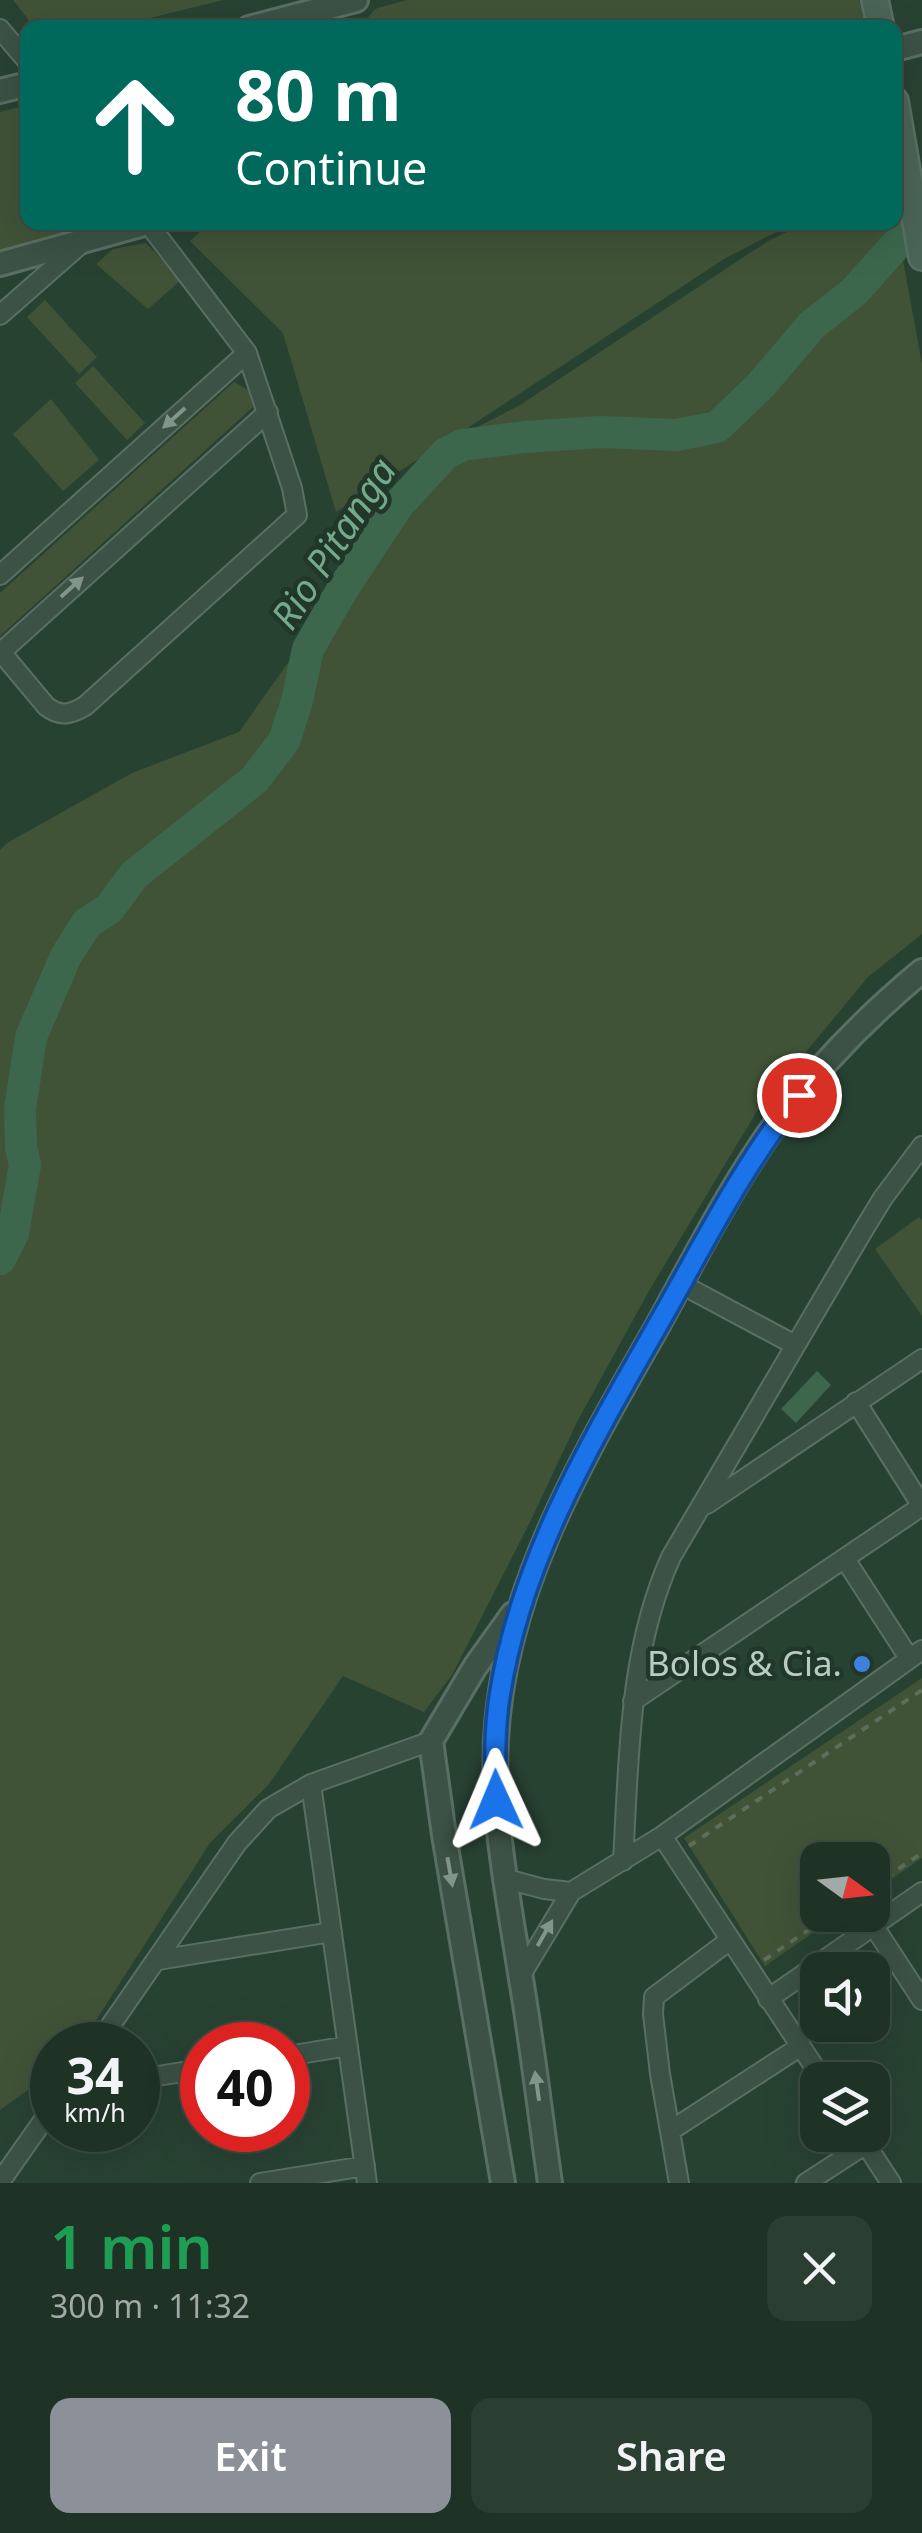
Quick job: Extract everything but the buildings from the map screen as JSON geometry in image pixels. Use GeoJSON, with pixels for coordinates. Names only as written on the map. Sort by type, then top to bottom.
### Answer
{"type":"FeatureCollection","features":[{"type":"Feature","properties":{"kind":"main road"},"geometry":{"type":"LineString","coordinates":[[902,137],[922,257]]}},
{"type":"Feature","properties":{"kind":"street"},"geometry":{"type":"LineString","coordinates":[[280,20],[352,1]]}},
{"type":"Feature","properties":{"kind":"street"},"geometry":{"type":"LineString","coordinates":[[0,29],[20,53]]}},
{"type":"Feature","properties":{"kind":"street"},"geometry":{"type":"LineString","coordinates":[[0,264],[122,230]]}},
{"type":"Feature","properties":{"kind":"street"},"geometry":{"type":"LineString","coordinates":[[153,230],[246,353],[268,412],[295,497],[296,516],[85,706],[65,715],[54,713],[1,652],[268,412]]}},
{"type":"Feature","properties":{"kind":"street"},"geometry":{"type":"LineString","coordinates":[[0,315],[85,240]]}},
{"type":"Feature","properties":{"kind":"street"},"geometry":{"type":"LineString","coordinates":[[0,574],[246,353]]}},
{"type":"Feature","properties":{"kind":"street"},"geometry":{"type":"LineString","coordinates":[[550,2183],[503,1878],[495,1771],[500,1694],[521,1603],[586,1452],[736,1188],[780,1120],[848,1039],[922,971]]}},
{"type":"Feature","properties":{"kind":"street"},"geometry":{"type":"LineString","coordinates":[[624,1862],[632,1701],[660,1582],[671,1557],[883,1198],[922,1146]]}},
{"type":"Feature","properties":{"kind":"street"},"geometry":{"type":"LineString","coordinates":[[680,1284],[795,1346]]}},
{"type":"Feature","properties":{"kind":"street"},"geometry":{"type":"LineString","coordinates":[[701,1508],[922,1359]]}},
{"type":"Feature","properties":{"kind":"street"},"geometry":{"type":"LineString","coordinates":[[632,1701],[922,1506],[856,1402]]}},
{"type":"Feature","properties":{"kind":"street"},"geometry":{"type":"LineString","coordinates":[[521,1976],[572,1892],[662,1836],[916,1654],[845,1559]]}},
{"type":"Feature","properties":{"kind":"street"},"geometry":{"type":"LineString","coordinates":[[504,2183],[431,1741],[475,1666],[521,1603]]}},
{"type":"Feature","properties":{"kind":"street"},"geometry":{"type":"LineString","coordinates":[[454,1701],[484,1686],[500,1694]]}},
{"type":"Feature","properties":{"kind":"street"},"geometry":{"type":"LineString","coordinates":[[114,2022],[250,1827],[268,1809],[311,1784],[431,1741]]}},
{"type":"Feature","properties":{"kind":"street"},"geometry":{"type":"LineString","coordinates":[[260,2183],[366,2175],[311,1784]]}},
{"type":"Feature","properties":{"kind":"street"},"geometry":{"type":"LineString","coordinates":[[662,1836],[812,2062]]}},
{"type":"Feature","properties":{"kind":"street"},"geometry":{"type":"LineString","coordinates":[[503,1878],[572,1892]]}},
{"type":"Feature","properties":{"kind":"street"},"geometry":{"type":"LineString","coordinates":[[890,1913],[922,1892]]}},
{"type":"Feature","properties":{"kind":"street"},"geometry":{"type":"LineString","coordinates":[[158,1960],[332,1932]]}},
{"type":"Feature","properties":{"kind":"street"},"geometry":{"type":"LineString","coordinates":[[768,1999],[862,1932]]}},
{"type":"Feature","properties":{"kind":"street"},"geometry":{"type":"LineString","coordinates":[[878,1932],[922,2000]]}},
{"type":"Feature","properties":{"kind":"street"},"geometry":{"type":"LineString","coordinates":[[679,2183],[658,2058],[654,1997],[730,1940]]}},
{"type":"Feature","properties":{"kind":"street"},"geometry":{"type":"LineString","coordinates":[[310,2052],[348,2046]]}},
{"type":"Feature","properties":{"kind":"street"},"geometry":{"type":"LineString","coordinates":[[670,2131],[801,2046]]}},
{"type":"Feature","properties":{"kind":"street"},"geometry":{"type":"LineString","coordinates":[[0,2182],[30,2139]]}},
{"type":"Feature","properties":{"kind":"street"},"geometry":{"type":"LineString","coordinates":[[806,2183],[846,2152]]}},
{"type":"Feature","properties":{"kind":"street"},"geometry":{"type":"LineString","coordinates":[[870,2152],[890,2183]]}},
{"type":"Feature","properties":{"kind":"path"},"geometry":{"type":"LineString","coordinates":[[675,1855],[922,1690]]}},
{"type":"Feature","properties":{"kind":"path"},"geometry":{"type":"LineString","coordinates":[[890,1875],[922,1854]]}},
{"type":"Feature","properties":{"kind":"path"},"geometry":{"type":"LineString","coordinates":[[749,1970],[805,1932]]}},
{"type":"Feature","properties":{"kind":"shaded area"},"geometry":{"type":"Polygon","coordinates":[[[13,0],[223,0],[142,20],[29,20],[13,0]]]}},
{"type":"Feature","properties":{"kind":"shaded area"},"geometry":{"type":"Polygon","coordinates":[[[406,0],[862,0],[866,20],[366,20],[375,9],[406,0]]]}},
{"type":"Feature","properties":{"kind":"shaded area"},"geometry":{"type":"Polygon","coordinates":[[[20,107],[20,230],[73,230],[0,250],[0,112],[20,107]]]}},
{"type":"Feature","properties":{"kind":"shaded area"},"geometry":{"type":"Polygon","coordinates":[[[202,230],[780,230],[724,259],[440,446],[520,405],[768,241],[791,230],[898,230],[922,364],[922,934],[868,977],[757,1111],[650,1289],[577,1422],[452,1675],[424,1712],[343,1676],[269,1784],[210,1843],[95,2022],[30,2022],[30,2089],[0,2110],[0,850],[132,773],[239,732],[297,650],[359,541],[434,449],[336,512],[283,333],[190,241],[202,230]]]}},
{"type":"Feature","properties":{"kind":"shaded area"},"geometry":{"type":"Polygon","coordinates":[[[146,243],[181,280],[148,309],[96,264],[113,249],[146,243]]]}},
{"type":"Feature","properties":{"kind":"shaded area"},"geometry":{"type":"Polygon","coordinates":[[[45,300],[97,357],[79,374],[27,317],[45,300]]]}},
{"type":"Feature","properties":{"kind":"shaded area"},"geometry":{"type":"Polygon","coordinates":[[[93,366],[145,423],[127,440],[75,383],[93,366]]]}},
{"type":"Feature","properties":{"kind":"shaded area"},"geometry":{"type":"Polygon","coordinates":[[[234,382],[248,390],[253,407],[0,636],[0,593],[234,382]]]}},
{"type":"Feature","properties":{"kind":"shaded area"},"geometry":{"type":"Polygon","coordinates":[[[51,399],[99,460],[63,491],[13,434],[51,399]]]}},
{"type":"Feature","properties":{"kind":"shaded area"},"geometry":{"type":"Polygon","coordinates":[[[919,1217],[922,1220],[922,1316],[875,1249],[919,1217]]]}},
{"type":"Feature","properties":{"kind":"shaded area"},"geometry":{"type":"Polygon","coordinates":[[[817,1371],[831,1385],[796,1423],[781,1409],[817,1371]]]}},
{"type":"Feature","properties":{"kind":"shaded area"},"geometry":{"type":"Polygon","coordinates":[[[922,1678],[922,1858],[890,1880],[890,1842],[800,1842],[800,1932],[814,1932],[765,1966],[684,1838],[922,1678]]]}},
{"type":"Feature","properties":{"kind":"waterway","name":"Rio Pitanga"},"geometry":{"type":"LineString","coordinates":[[0,1259],[13,1233],[25,1165],[20,1109],[31,1037],[66,956],[87,923],[109,909],[134,875],[254,780],[284,741],[308,649],[398,505],[445,454],[462,445],[600,432],[676,435],[717,427],[760,386],[812,325],[854,292],[922,222]]}},
{"type":"Feature","properties":{"kind":"place","name":"Bolos & Cia."},"geometry":{"type":"Point","coordinates":[862,1664]}},
{"type":"Feature","properties":{"kind":"route"},"geometry":{"type":"LineString","coordinates":[[496,1800],[500,1694],[521,1603],[537,1561],[586,1452],[736,1188],[799,1095]]}}]}
